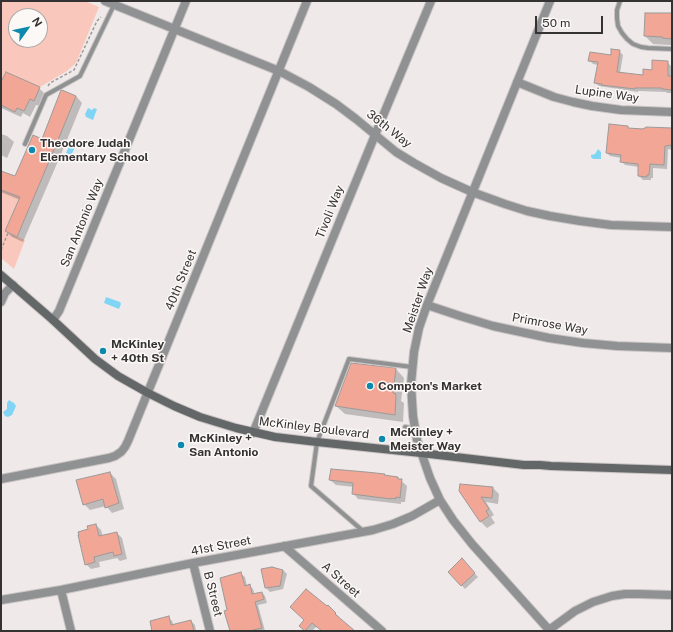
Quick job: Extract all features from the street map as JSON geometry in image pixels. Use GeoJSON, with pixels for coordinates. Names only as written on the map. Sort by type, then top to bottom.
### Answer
{"type":"FeatureCollection","features":[{"type":"Feature","properties":{"kind":"street","name":"36th Way"},"geometry":{"type":"LineString","coordinates":[[106,1],[279,71],[336,104],[396,152],[441,178],[472,192],[527,211],[572,220],[611,224],[672,227]]}},
{"type":"Feature","properties":{"kind":"street","name":"San Antonio Way"},"geometry":{"type":"LineString","coordinates":[[53,320],[59,311],[186,1]]}},
{"type":"Feature","properties":{"kind":"street","name":"40th Street"},"geometry":{"type":"LineString","coordinates":[[1,479],[116,456],[128,442],[307,1]]}},
{"type":"Feature","properties":{"kind":"street","name":"Tivoli Way"},"geometry":{"type":"LineString","coordinates":[[253,433],[431,1]]}},
{"type":"Feature","properties":{"kind":"street","name":"Meister Way"},"geometry":{"type":"LineString","coordinates":[[549,631],[472,544],[453,520],[440,500],[430,478],[415,429],[412,400],[412,367],[419,328],[427,305],[550,1]]}},
{"type":"Feature","properties":{"kind":"street","name":"Lupine Way"},"geometry":{"type":"LineString","coordinates":[[517,82],[554,97],[592,106],[621,110],[672,112]]}},
{"type":"Feature","properties":{"kind":"street","name":"McKinley Boulevard"},"geometry":{"type":"LineString","coordinates":[[1,274],[95,359],[118,376],[148,393],[200,417],[253,433],[317,442],[421,452],[524,465],[672,470]]}},
{"type":"Feature","properties":{"kind":"street"},"geometry":{"type":"LineString","coordinates":[[1,302],[5,294],[13,285]]}},
{"type":"Feature","properties":{"kind":"street","name":"Primrose Way"},"geometry":{"type":"LineString","coordinates":[[427,305],[493,326],[549,338],[617,346],[672,348]]}},
{"type":"Feature","properties":{"kind":"street","name":"41st Street"},"geometry":{"type":"LineString","coordinates":[[1,600],[61,590],[363,532],[393,524],[412,516],[440,500]]}},
{"type":"Feature","properties":{"kind":"street","name":"A Street"},"geometry":{"type":"LineString","coordinates":[[284,546],[382,631]]}},
{"type":"Feature","properties":{"kind":"street","name":"B Street"},"geometry":{"type":"LineString","coordinates":[[193,564],[210,631]]}},
{"type":"Feature","properties":{"kind":"street"},"geometry":{"type":"LineString","coordinates":[[61,590],[71,631]]}},
{"type":"Feature","properties":{"kind":"street"},"geometry":{"type":"LineString","coordinates":[[549,631],[575,611],[593,602],[612,596],[625,594],[672,595]]}},
{"type":"Feature","properties":{"kind":"lane"},"geometry":{"type":"LineString","coordinates":[[620,1],[617,10],[618,26],[627,39],[640,47],[672,49]]}},
{"type":"Feature","properties":{"kind":"lane"},"geometry":{"type":"LineString","coordinates":[[25,144],[46,95],[80,76],[114,4]]}},
{"type":"Feature","properties":{"kind":"lane"},"geometry":{"type":"LineString","coordinates":[[363,532],[311,486],[317,442],[349,359],[412,367]]}},
{"type":"Feature","properties":{"kind":"lane"},"geometry":{"type":"LineString","coordinates":[[405,427],[415,429]]}},
{"type":"Feature","properties":{"kind":"path"},"geometry":{"type":"LineString","coordinates":[[46,88],[50,83],[74,70],[97,21],[101,17]]}},
{"type":"Feature","properties":{"kind":"path"},"geometry":{"type":"LineString","coordinates":[[1,250],[8,233]]}},
{"type":"Feature","properties":{"kind":"shaded area"},"geometry":{"type":"Polygon","coordinates":[[[1,1],[85,1],[99,7],[76,63],[67,71],[40,87],[6,72],[1,82],[1,1]]]}},
{"type":"Feature","properties":{"kind":"shaded area"},"geometry":{"type":"Polygon","coordinates":[[[1,190],[20,197],[5,231],[25,240],[14,269],[1,258],[1,190]]]}},
{"type":"Feature","properties":{"kind":"water"},"geometry":{"type":"Polygon","coordinates":[[[88,108],[92,110],[94,108],[97,109],[93,120],[86,117],[85,114],[88,108]]]}},
{"type":"Feature","properties":{"kind":"water"},"geometry":{"type":"Polygon","coordinates":[[[71,142],[76,146],[71,155],[66,153],[71,142]]]}},
{"type":"Feature","properties":{"kind":"water"},"geometry":{"type":"Polygon","coordinates":[[[598,149],[601,152],[601,159],[593,159],[591,155],[595,154],[598,149]]]}},
{"type":"Feature","properties":{"kind":"water"},"geometry":{"type":"Polygon","coordinates":[[[106,297],[120,302],[121,304],[119,309],[104,303],[106,297]]]}},
{"type":"Feature","properties":{"kind":"water"},"geometry":{"type":"Polygon","coordinates":[[[9,400],[16,406],[12,415],[8,417],[5,416],[3,412],[7,409],[7,403],[9,400]]]}},
{"type":"Feature","properties":{"kind":"building"},"geometry":{"type":"Polygon","coordinates":[[[645,13],[672,13],[672,39],[644,36],[645,13]]]}},
{"type":"Feature","properties":{"kind":"building"},"geometry":{"type":"Polygon","coordinates":[[[611,49],[620,50],[617,72],[643,75],[643,69],[652,70],[652,60],[668,61],[668,76],[672,76],[672,90],[662,88],[635,89],[594,83],[598,62],[588,61],[590,52],[611,55],[611,49]]]}},
{"type":"Feature","properties":{"kind":"building"},"geometry":{"type":"Polygon","coordinates":[[[6,72],[40,87],[34,101],[30,99],[24,111],[17,108],[15,112],[1,105],[1,82],[6,72]]]}},
{"type":"Feature","properties":{"kind":"building"},"geometry":{"type":"Polygon","coordinates":[[[61,90],[76,96],[17,237],[5,231],[20,197],[1,190],[1,171],[15,176],[33,135],[42,139],[61,90]]]}},
{"type":"Feature","properties":{"kind":"building"},"geometry":{"type":"Polygon","coordinates":[[[609,124],[643,129],[646,127],[672,128],[672,145],[665,146],[664,165],[650,164],[649,175],[647,175],[647,177],[638,176],[638,164],[620,162],[621,155],[606,153],[609,124]]]}},
{"type":"Feature","properties":{"kind":"building"},"geometry":{"type":"Polygon","coordinates":[[[351,363],[396,368],[393,393],[396,394],[395,415],[335,406],[351,363]]]}},
{"type":"Feature","properties":{"kind":"building"},"geometry":{"type":"Polygon","coordinates":[[[331,469],[385,474],[384,475],[398,477],[398,479],[402,479],[400,498],[396,497],[396,499],[391,499],[352,494],[353,483],[329,480],[331,469]]]}},
{"type":"Feature","properties":{"kind":"building"},"geometry":{"type":"Polygon","coordinates":[[[110,472],[119,503],[105,508],[103,499],[83,505],[76,480],[110,472]]]}},
{"type":"Feature","properties":{"kind":"building"},"geometry":{"type":"Polygon","coordinates":[[[460,484],[493,487],[492,498],[481,497],[489,509],[486,511],[489,516],[480,522],[459,491],[460,484]]]}},
{"type":"Feature","properties":{"kind":"building"},"geometry":{"type":"Polygon","coordinates":[[[96,524],[99,536],[117,532],[122,554],[114,556],[113,552],[94,557],[95,562],[85,565],[78,532],[88,529],[87,526],[96,524]]]}},
{"type":"Feature","properties":{"kind":"building"},"geometry":{"type":"Polygon","coordinates":[[[462,558],[475,573],[461,586],[448,572],[462,558]]]}},
{"type":"Feature","properties":{"kind":"building"},"geometry":{"type":"Polygon","coordinates":[[[272,567],[283,570],[280,586],[265,588],[261,569],[272,567]]]}},
{"type":"Feature","properties":{"kind":"building"},"geometry":{"type":"Polygon","coordinates":[[[241,572],[245,586],[250,584],[252,594],[262,592],[264,599],[255,602],[262,628],[249,631],[230,631],[224,611],[227,610],[220,578],[241,572]]]}},
{"type":"Feature","properties":{"kind":"building"},"geometry":{"type":"Polygon","coordinates":[[[306,589],[327,606],[328,605],[336,613],[335,614],[355,631],[322,631],[312,623],[305,631],[299,626],[304,620],[290,607],[306,589]]]}},
{"type":"Feature","properties":{"kind":"building"},"geometry":{"type":"Polygon","coordinates":[[[169,616],[171,625],[191,620],[194,631],[152,631],[150,621],[169,616]]]}},
{"type":"Feature","properties":{"kind":"place","name":"Theodore Judah Elementary School"},"geometry":{"type":"Point","coordinates":[32,150]}},
{"type":"Feature","properties":{"kind":"place","name":"McKinley + 40th St"},"geometry":{"type":"Point","coordinates":[103,351]}},
{"type":"Feature","properties":{"kind":"place","name":"Compton's Market"},"geometry":{"type":"Point","coordinates":[370,386]}},
{"type":"Feature","properties":{"kind":"place","name":"McKinley + Meister Way"},"geometry":{"type":"Point","coordinates":[382,439]}},
{"type":"Feature","properties":{"kind":"place","name":"McKinley + San Antonio"},"geometry":{"type":"Point","coordinates":[181,445]}}]}
